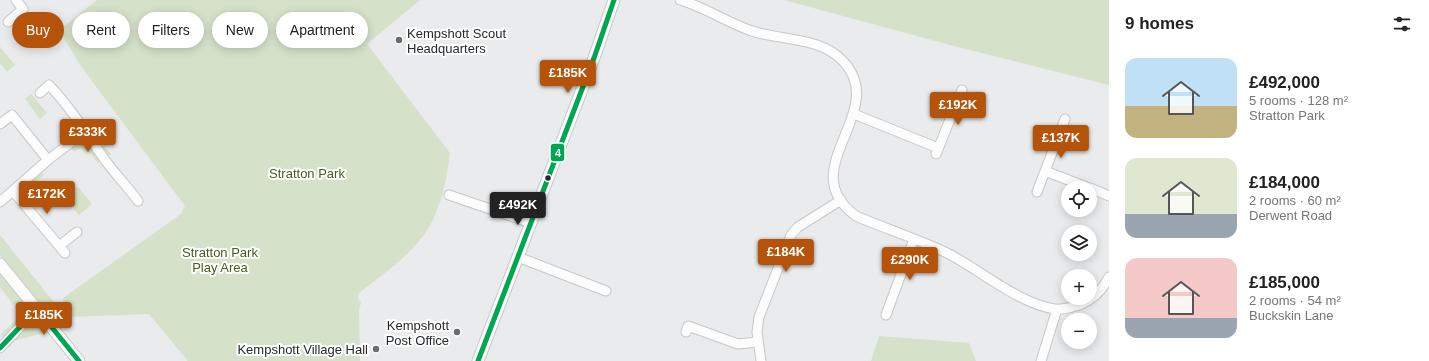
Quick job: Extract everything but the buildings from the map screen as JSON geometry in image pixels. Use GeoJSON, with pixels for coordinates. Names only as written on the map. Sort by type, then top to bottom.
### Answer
{"type":"FeatureCollection","features":[{"type":"Feature","properties":{"kind":"street"},"geometry":{"type":"LineString","coordinates":[[8,22],[24,10],[16,0]]}},
{"type":"Feature","properties":{"kind":"street"},"geometry":{"type":"LineString","coordinates":[[478,361],[599,46],[614,0]]}},
{"type":"Feature","properties":{"kind":"street"},"geometry":{"type":"LineString","coordinates":[[680,0],[691,3],[749,30],[821,47],[834,53],[847,66],[855,82],[857,98],[854,114],[834,166],[834,184],[840,200],[847,209],[856,216],[947,253],[1027,299],[1057,309],[1075,306],[1092,299],[1100,292],[1109,277]]}},
{"type":"Feature","properties":{"kind":"street"},"geometry":{"type":"LineString","coordinates":[[40,93],[49,85],[86,131],[106,161],[138,201]]}},
{"type":"Feature","properties":{"kind":"street"},"geometry":{"type":"LineString","coordinates":[[854,114],[937,151],[962,90]]}},
{"type":"Feature","properties":{"kind":"street"},"geometry":{"type":"LineString","coordinates":[[0,124],[12,115],[48,160]]}},
{"type":"Feature","properties":{"kind":"street"},"geometry":{"type":"LineString","coordinates":[[1036,192],[1065,130],[1065,118]]}},
{"type":"Feature","properties":{"kind":"street"},"geometry":{"type":"LineString","coordinates":[[0,202],[48,160],[86,131]]}},
{"type":"Feature","properties":{"kind":"street"},"geometry":{"type":"LineString","coordinates":[[1045,171],[1071,181]]}},
{"type":"Feature","properties":{"kind":"street"},"geometry":{"type":"LineString","coordinates":[[13,191],[62,250],[77,232]]}},
{"type":"Feature","properties":{"kind":"street"},"geometry":{"type":"LineString","coordinates":[[1097,191],[1109,196]]}},
{"type":"Feature","properties":{"kind":"street"},"geometry":{"type":"LineString","coordinates":[[449,195],[531,224]]}},
{"type":"Feature","properties":{"kind":"street"},"geometry":{"type":"LineString","coordinates":[[761,361],[757,332],[759,317],[791,235],[798,227],[840,200]]}},
{"type":"Feature","properties":{"kind":"street"},"geometry":{"type":"LineString","coordinates":[[886,315],[914,239]]}},
{"type":"Feature","properties":{"kind":"street"},"geometry":{"type":"LineString","coordinates":[[518,257],[606,291]]}},
{"type":"Feature","properties":{"kind":"street"},"geometry":{"type":"LineString","coordinates":[[0,264],[79,361]]}},
{"type":"Feature","properties":{"kind":"street"},"geometry":{"type":"LineString","coordinates":[[0,348],[37,309]]}},
{"type":"Feature","properties":{"kind":"street"},"geometry":{"type":"LineString","coordinates":[[1041,361],[1057,309]]}},
{"type":"Feature","properties":{"kind":"street"},"geometry":{"type":"LineString","coordinates":[[686,332],[688,326],[738,344],[758,342]]}},
{"type":"Feature","properties":{"kind":"green space","name":"Stratton Park"},"geometry":{"type":"Polygon","coordinates":[[[97,0],[420,0],[368,43],[368,12],[276,12],[276,48],[368,48],[368,45],[450,153],[441,199],[427,231],[406,255],[359,293],[358,298],[361,303],[359,310],[360,361],[188,361],[149,314],[66,317],[63,298],[181,214],[185,206],[80,65],[64,38],[64,26],[72,20],[72,48],[130,48],[130,12],[82,12],[97,0]]]}},
{"type":"Feature","properties":{"kind":"green space"},"geometry":{"type":"Polygon","coordinates":[[[784,0],[1109,0],[1109,85],[950,45],[784,0]]]}},
{"type":"Feature","properties":{"kind":"green space"},"geometry":{"type":"Polygon","coordinates":[[[0,47],[15,65],[7,72],[0,63],[0,47]]]}},
{"type":"Feature","properties":{"kind":"green space"},"geometry":{"type":"Polygon","coordinates":[[[31,94],[47,113],[40,119],[25,99],[31,94]]]}},
{"type":"Feature","properties":{"kind":"green space"},"geometry":{"type":"Polygon","coordinates":[[[88,119],[101,135],[99,138],[94,137],[85,121],[88,119]]]}},
{"type":"Feature","properties":{"kind":"green space"},"geometry":{"type":"Polygon","coordinates":[[[116,134],[117,135],[105,147],[111,154],[108,156],[101,147],[116,134]]]}},
{"type":"Feature","properties":{"kind":"green space"},"geometry":{"type":"Polygon","coordinates":[[[80,144],[87,146],[101,161],[98,163],[88,150],[78,149],[74,152],[71,148],[80,144]]]}},
{"type":"Feature","properties":{"kind":"green space"},"geometry":{"type":"Polygon","coordinates":[[[42,173],[44,175],[24,191],[30,200],[27,202],[20,191],[42,173]]]}},
{"type":"Feature","properties":{"kind":"green space"},"geometry":{"type":"Polygon","coordinates":[[[78,187],[92,204],[79,215],[74,209],[75,207],[66,196],[78,187]]]}},
{"type":"Feature","properties":{"kind":"green space"},"geometry":{"type":"Polygon","coordinates":[[[0,235],[57,306],[53,319],[0,255],[0,235]]]}},
{"type":"Feature","properties":{"kind":"green space"},"geometry":{"type":"Polygon","coordinates":[[[0,271],[27,306],[27,310],[22,319],[3,338],[0,335],[21,315],[0,287],[0,271]]]}},
{"type":"Feature","properties":{"kind":"green space"},"geometry":{"type":"Polygon","coordinates":[[[38,323],[44,326],[48,332],[13,341],[29,324],[38,323]]]}},
{"type":"Feature","properties":{"kind":"green space"},"geometry":{"type":"Polygon","coordinates":[[[879,336],[969,343],[976,361],[871,361],[879,336]]]}},
{"type":"Feature","properties":{"kind":"transit line","name":"4"},"geometry":{"type":"LineString","coordinates":[[478,361],[594,58],[614,0]]}},
{"type":"Feature","properties":{"kind":"transit line","name":"4"},"geometry":{"type":"LineString","coordinates":[[37,309],[79,361]]}},
{"type":"Feature","properties":{"kind":"transit line","name":"4"},"geometry":{"type":"LineString","coordinates":[[0,348],[37,309]]}},
{"type":"Feature","properties":{"kind":"place","name":"Kempshott Scout Headquarters"},"geometry":{"type":"Point","coordinates":[399,40]}},
{"type":"Feature","properties":{"kind":"place","name":"Kempshott Post Office"},"geometry":{"type":"Point","coordinates":[457,332]}},
{"type":"Feature","properties":{"kind":"place","name":"Kempshott Village Hall"},"geometry":{"type":"Point","coordinates":[376,349]}},
{"type":"Feature","properties":{"kind":"park label","name":"Stratton Park Play Area"},"geometry":{"type":"Point","coordinates":[220,260]}}]}
